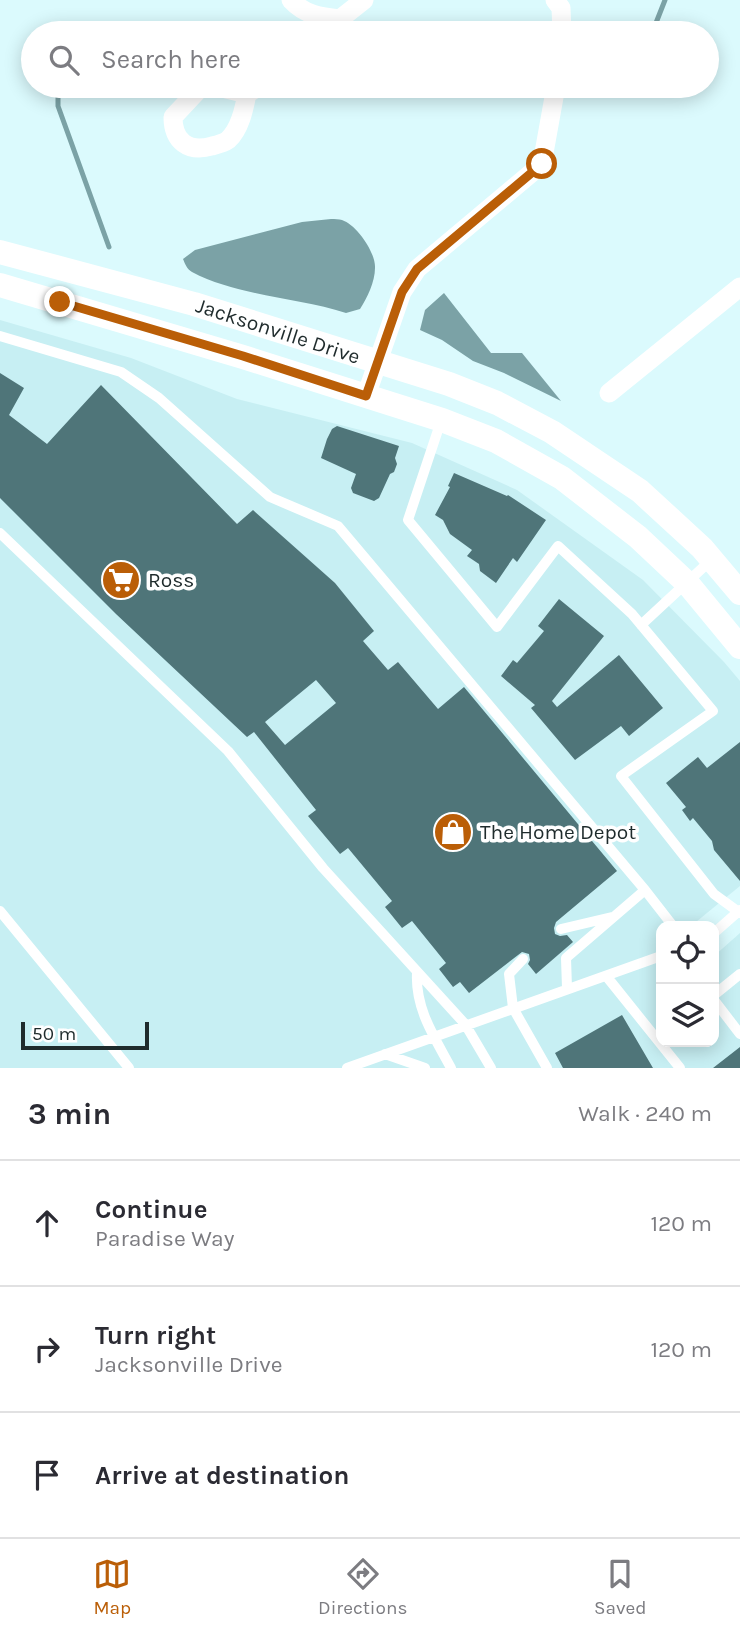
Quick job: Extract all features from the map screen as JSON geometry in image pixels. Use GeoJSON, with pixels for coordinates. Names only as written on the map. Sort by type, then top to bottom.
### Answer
{"type":"FeatureCollection","features":[{"type":"Feature","properties":{"kind":"street"},"geometry":{"type":"LineString","coordinates":[[291,0],[302,11],[326,21]]}},
{"type":"Feature","properties":{"kind":"street"},"geometry":{"type":"LineString","coordinates":[[340,21],[364,0]]}},
{"type":"Feature","properties":{"kind":"street"},"geometry":{"type":"LineString","coordinates":[[555,0],[561,8],[562,21]]}},
{"type":"Feature","properties":{"kind":"street"},"geometry":{"type":"LineString","coordinates":[[191,98],[173,117],[173,129],[180,142],[192,149],[209,147],[227,140],[250,98]]}},
{"type":"Feature","properties":{"kind":"street"},"geometry":{"type":"LineString","coordinates":[[366,396],[402,292],[417,269],[542,164],[554,98]]}},
{"type":"Feature","properties":{"kind":"street","name":"Jacksonville Drive"},"geometry":{"type":"LineString","coordinates":[[0,252],[194,304],[449,384],[485,398],[552,432],[640,491],[702,548],[740,593]]}},
{"type":"Feature","properties":{"kind":"street","name":"Jacksonville Drive"},"geometry":{"type":"LineString","coordinates":[[0,285],[243,356],[442,420],[496,441],[562,478],[638,537],[688,584],[740,647]]}},
{"type":"Feature","properties":{"kind":"street"},"geometry":{"type":"LineString","coordinates":[[610,393],[740,287]]}},
{"type":"Feature","properties":{"kind":"lane"},"geometry":{"type":"LineString","coordinates":[[0,337],[121,372],[159,398],[270,497],[338,526],[669,921]]}},
{"type":"Feature","properties":{"kind":"lane"},"geometry":{"type":"LineString","coordinates":[[442,420],[408,520],[497,627],[558,547],[641,625],[713,711],[621,776],[714,894],[740,911],[719,929]]}},
{"type":"Feature","properties":{"kind":"lane"},"geometry":{"type":"LineString","coordinates":[[0,533],[228,751],[323,868],[465,1024],[491,1068]]}},
{"type":"Feature","properties":{"kind":"lane"},"geometry":{"type":"LineString","coordinates":[[641,625],[712,560]]}},
{"type":"Feature","properties":{"kind":"lane"},"geometry":{"type":"LineString","coordinates":[[567,988],[566,958],[645,890]]}},
{"type":"Feature","properties":{"kind":"lane"},"geometry":{"type":"LineString","coordinates":[[0,911],[129,1068]]}},
{"type":"Feature","properties":{"kind":"lane"},"geometry":{"type":"LineString","coordinates":[[561,929],[616,916]]}},
{"type":"Feature","properties":{"kind":"lane"},"geometry":{"type":"LineString","coordinates":[[523,958],[509,974],[513,1008],[547,1068]]}},
{"type":"Feature","properties":{"kind":"lane"},"geometry":{"type":"LineString","coordinates":[[347,1068],[433,1035],[656,958]]}},
{"type":"Feature","properties":{"kind":"lane"},"geometry":{"type":"LineString","coordinates":[[417,973],[416,988],[422,1011],[452,1068]]}},
{"type":"Feature","properties":{"kind":"lane"},"geometry":{"type":"LineString","coordinates":[[719,993],[740,974]]}},
{"type":"Feature","properties":{"kind":"lane"},"geometry":{"type":"LineString","coordinates":[[607,977],[680,1068]]}},
{"type":"Feature","properties":{"kind":"lane"},"geometry":{"type":"LineString","coordinates":[[719,1005],[740,1034]]}},
{"type":"Feature","properties":{"kind":"lane"},"geometry":{"type":"LineString","coordinates":[[384,1054],[425,1068]]}},
{"type":"Feature","properties":{"kind":"shaded area"},"geometry":{"type":"Polygon","coordinates":[[[331,219],[348,223],[359,233],[369,248],[375,268],[370,290],[360,309],[346,313],[228,286],[192,272],[183,259],[195,250],[302,222],[331,219]]]}},
{"type":"Feature","properties":{"kind":"shaded area"},"geometry":{"type":"Polygon","coordinates":[[[444,293],[491,353],[522,353],[561,401],[473,361],[442,340],[420,330],[425,310],[444,293]]]}},
{"type":"Feature","properties":{"kind":"shaded area"},"geometry":{"type":"Polygon","coordinates":[[[0,320],[131,358],[237,399],[412,443],[517,490],[643,580],[740,681],[740,886],[697,921],[656,921],[656,1047],[719,1047],[719,952],[740,933],[740,1068],[0,1068],[0,320]]]}},
{"type":"Feature","properties":{"kind":"building"},"geometry":{"type":"Polygon","coordinates":[[[0,373],[24,388],[9,415],[47,444],[101,385],[237,524],[253,510],[335,583],[374,631],[363,641],[388,670],[398,662],[438,709],[464,687],[617,871],[556,922],[555,934],[567,935],[573,942],[536,974],[528,964],[529,954],[522,952],[469,993],[460,982],[453,987],[439,969],[446,963],[412,921],[402,928],[385,907],[392,901],[348,848],[340,854],[308,816],[316,810],[254,732],[247,737],[116,614],[0,498],[0,373]],[[316,680],[265,722],[285,745],[336,703],[316,680]]]}},
{"type":"Feature","properties":{"kind":"building"},"geometry":{"type":"Polygon","coordinates":[[[337,426],[399,446],[394,472],[390,474],[379,498],[374,501],[353,493],[351,488],[356,474],[321,458],[332,429],[337,426]]]}},
{"type":"Feature","properties":{"kind":"building"},"geometry":{"type":"Polygon","coordinates":[[[454,473],[508,495],[546,520],[517,562],[513,558],[496,583],[480,571],[479,564],[467,556],[472,550],[450,534],[443,520],[435,515],[450,487],[448,486],[454,473]]]}},
{"type":"Feature","properties":{"kind":"building"},"geometry":{"type":"Polygon","coordinates":[[[559,599],[604,636],[552,701],[557,707],[619,655],[663,708],[629,736],[621,726],[575,760],[531,708],[535,705],[501,676],[513,660],[517,663],[544,631],[538,626],[559,599]]]}},
{"type":"Feature","properties":{"kind":"building"},"geometry":{"type":"Polygon","coordinates":[[[740,742],[740,881],[714,850],[712,841],[693,818],[690,821],[682,810],[686,807],[666,783],[698,757],[707,768],[740,742]]]}},
{"type":"Feature","properties":{"kind":"building"},"geometry":{"type":"Polygon","coordinates":[[[622,1015],[653,1068],[563,1068],[555,1053],[622,1015]]]}},
{"type":"Feature","properties":{"kind":"building"},"geometry":{"type":"Polygon","coordinates":[[[740,1047],[740,1068],[713,1068],[740,1047]]]}},
{"type":"Feature","properties":{"kind":"waterway"},"geometry":{"type":"LineString","coordinates":[[657,21],[665,0]]}},
{"type":"Feature","properties":{"kind":"waterway"},"geometry":{"type":"LineString","coordinates":[[58,98],[58,106],[109,247]]}},
{"type":"Feature","properties":{"kind":"place","name":"Ross"},"geometry":{"type":"Point","coordinates":[121,580]}},
{"type":"Feature","properties":{"kind":"place","name":"The Home Depot"},"geometry":{"type":"Point","coordinates":[453,832]}},
{"type":"Feature","properties":{"kind":"route"},"geometry":{"type":"LineString","coordinates":[[60,302],[243,356],[366,396],[402,292],[417,269],[542,164]]}}]}
